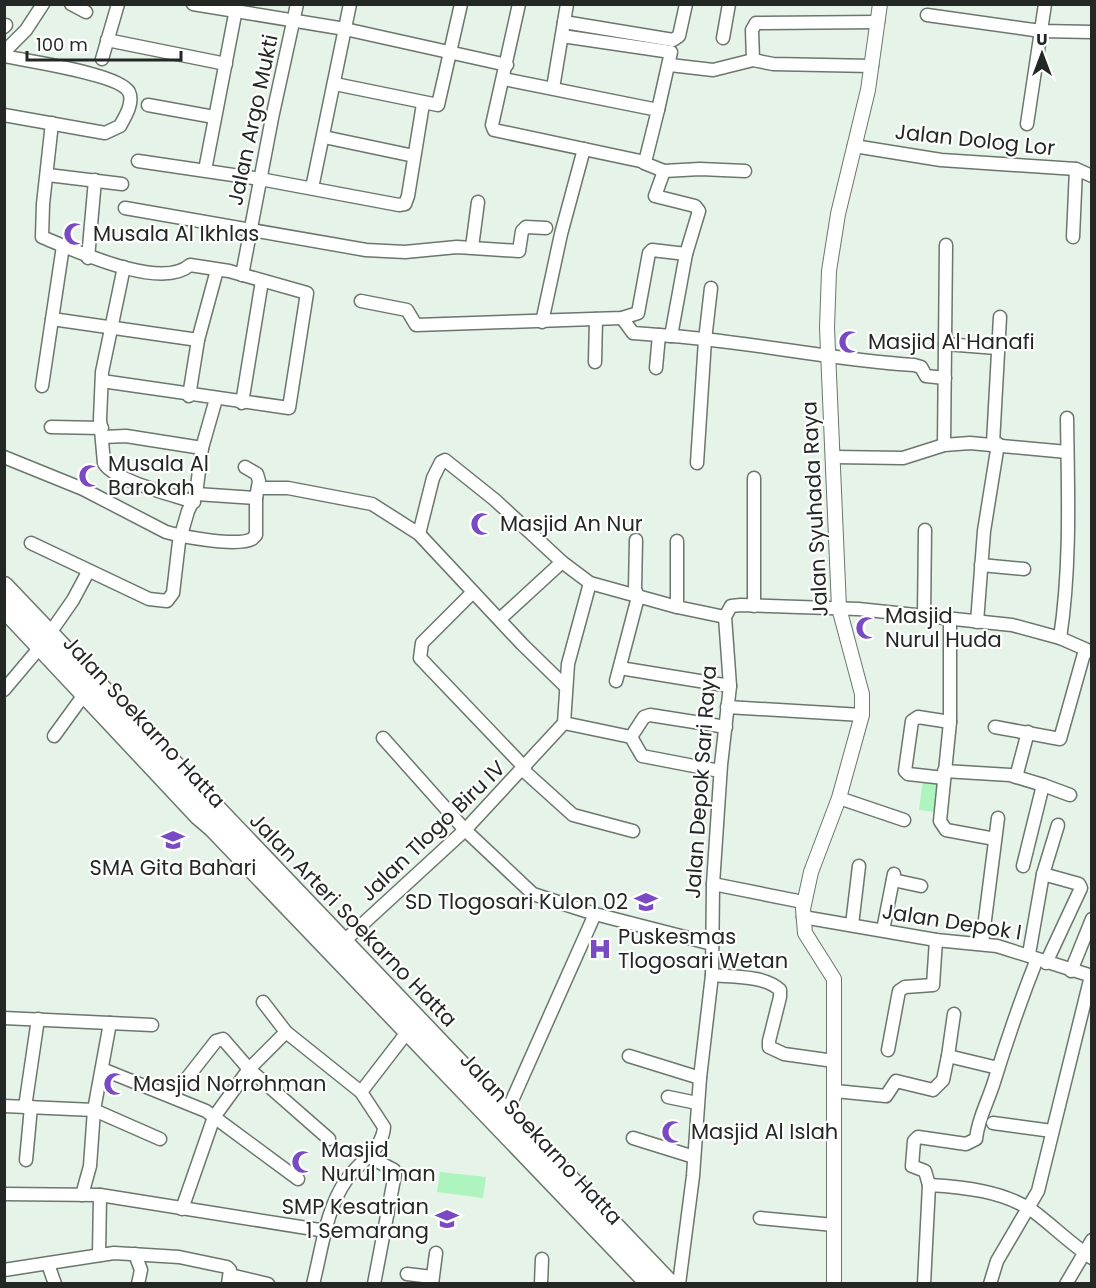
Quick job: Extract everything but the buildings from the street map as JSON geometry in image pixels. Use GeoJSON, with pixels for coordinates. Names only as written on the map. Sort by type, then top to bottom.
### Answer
{"type":"FeatureCollection","features":[{"type":"Feature","properties":{"kind":"main road","name":"Jalan Arteri Soekarno Hatta"},"geometry":{"type":"LineString","coordinates":[[4,586],[46,640],[154,756],[342,943],[413,1026],[506,1114],[670,1284]]}},
{"type":"Feature","properties":{"kind":"main road","name":"Jalan Soekarno Hatta"},"geometry":{"type":"LineString","coordinates":[[4,608],[46,640],[86,692],[154,756],[413,1026],[650,1284]]}},
{"type":"Feature","properties":{"kind":"street"},"geometry":{"type":"LineString","coordinates":[[4,115],[105,133],[120,126],[131,100],[129,92],[122,83],[98,74],[55,68],[4,54],[26,30],[43,4]]}},
{"type":"Feature","properties":{"kind":"street"},"geometry":{"type":"LineString","coordinates":[[72,4],[86,12]]}},
{"type":"Feature","properties":{"kind":"street"},"geometry":{"type":"LineString","coordinates":[[102,59],[118,4]]}},
{"type":"Feature","properties":{"kind":"street"},"geometry":{"type":"LineString","coordinates":[[193,4],[236,8],[345,28],[507,65]]}},
{"type":"Feature","properties":{"kind":"street","name":"Jalan Argo Mukti"},"geometry":{"type":"LineString","coordinates":[[242,275],[249,229],[297,4]]}},
{"type":"Feature","properties":{"kind":"street"},"geometry":{"type":"LineString","coordinates":[[312,188],[350,4]]}},
{"type":"Feature","properties":{"kind":"street"},"geometry":{"type":"LineString","coordinates":[[335,84],[434,106],[440,102],[461,4]]}},
{"type":"Feature","properties":{"kind":"street"},"geometry":{"type":"LineString","coordinates":[[519,4],[492,125],[494,130],[499,133],[644,162],[664,171],[700,169],[745,171]]}},
{"type":"Feature","properties":{"kind":"street"},"geometry":{"type":"LineString","coordinates":[[553,88],[567,4]]}},
{"type":"Feature","properties":{"kind":"street"},"geometry":{"type":"LineString","coordinates":[[644,162],[672,52],[680,36],[686,4]]}},
{"type":"Feature","properties":{"kind":"street"},"geometry":{"type":"LineString","coordinates":[[723,38],[729,4]]}},
{"type":"Feature","properties":{"kind":"street","name":"Jalan Syuhada Raya"},"geometry":{"type":"LineString","coordinates":[[834,1284],[834,979],[805,933],[802,917],[803,902],[811,872],[839,798],[862,716],[862,694],[839,608],[828,354],[829,271],[838,214],[872,66],[880,4]]}},
{"type":"Feature","properties":{"kind":"street"},"geometry":{"type":"LineString","coordinates":[[1028,124],[1045,4]]}},
{"type":"Feature","properties":{"kind":"street"},"geometry":{"type":"LineString","coordinates":[[205,170],[236,8]]}},
{"type":"Feature","properties":{"kind":"street"},"geometry":{"type":"LineString","coordinates":[[927,15],[1041,31],[1092,32]]}},
{"type":"Feature","properties":{"kind":"street"},"geometry":{"type":"LineString","coordinates":[[564,22],[672,52],[713,70],[753,60],[773,64],[872,66]]}},
{"type":"Feature","properties":{"kind":"street"},"geometry":{"type":"LineString","coordinates":[[753,60],[752,30],[756,23],[878,22]]}},
{"type":"Feature","properties":{"kind":"street"},"geometry":{"type":"LineString","coordinates":[[562,36],[672,52]]}},
{"type":"Feature","properties":{"kind":"street"},"geometry":{"type":"LineString","coordinates":[[107,40],[226,64]]}},
{"type":"Feature","properties":{"kind":"street"},"geometry":{"type":"LineString","coordinates":[[504,79],[658,110]]}},
{"type":"Feature","properties":{"kind":"street"},"geometry":{"type":"LineString","coordinates":[[138,161],[312,188],[389,205],[405,204],[423,104]]}},
{"type":"Feature","properties":{"kind":"street"},"geometry":{"type":"LineString","coordinates":[[148,105],[214,117]]}},
{"type":"Feature","properties":{"kind":"street"},"geometry":{"type":"LineString","coordinates":[[52,123],[43,204],[42,237],[88,258],[124,267],[171,274],[181,273],[190,266],[242,275],[307,293],[289,408],[189,396],[102,381]]}},
{"type":"Feature","properties":{"kind":"street"},"geometry":{"type":"LineString","coordinates":[[324,137],[414,156]]}},
{"type":"Feature","properties":{"kind":"street","name":"Jalan Dolog Lor"},"geometry":{"type":"LineString","coordinates":[[854,146],[941,160],[1077,169],[1092,176]]}},
{"type":"Feature","properties":{"kind":"street"},"geometry":{"type":"LineString","coordinates":[[542,322],[561,234],[584,149]]}},
{"type":"Feature","properties":{"kind":"street"},"geometry":{"type":"LineString","coordinates":[[1073,237],[1077,169]]}},
{"type":"Feature","properties":{"kind":"street"},"geometry":{"type":"LineString","coordinates":[[656,368],[698,217],[698,207],[655,196],[664,171]]}},
{"type":"Feature","properties":{"kind":"street"},"geometry":{"type":"LineString","coordinates":[[48,175],[122,184]]}},
{"type":"Feature","properties":{"kind":"street"},"geometry":{"type":"LineString","coordinates":[[88,258],[95,180]]}},
{"type":"Feature","properties":{"kind":"street"},"geometry":{"type":"LineString","coordinates":[[472,248],[478,202]]}},
{"type":"Feature","properties":{"kind":"street"},"geometry":{"type":"LineString","coordinates":[[125,208],[335,246],[389,252],[472,248],[519,251],[522,231],[526,227],[546,228]]}},
{"type":"Feature","properties":{"kind":"street"},"geometry":{"type":"LineString","coordinates":[[944,445],[946,245]]}},
{"type":"Feature","properties":{"kind":"street"},"geometry":{"type":"LineString","coordinates":[[42,386],[63,246]]}},
{"type":"Feature","properties":{"kind":"street"},"geometry":{"type":"LineString","coordinates":[[361,301],[407,310],[416,325],[622,318],[635,314],[639,310],[649,253],[652,250],[686,254]]}},
{"type":"Feature","properties":{"kind":"street"},"geometry":{"type":"LineString","coordinates":[[124,267],[102,381],[103,432],[107,468],[136,483],[195,498],[288,488],[372,504],[419,534],[566,687]]}},
{"type":"Feature","properties":{"kind":"street"},"geometry":{"type":"LineString","coordinates":[[189,396],[198,340],[217,270]]}},
{"type":"Feature","properties":{"kind":"street"},"geometry":{"type":"LineString","coordinates":[[242,403],[262,281]]}},
{"type":"Feature","properties":{"kind":"street"},"geometry":{"type":"LineString","coordinates":[[698,463],[705,340],[711,288]]}},
{"type":"Feature","properties":{"kind":"street"},"geometry":{"type":"LineString","coordinates":[[977,622],[995,444],[999,316]]}},
{"type":"Feature","properties":{"kind":"street"},"geometry":{"type":"LineString","coordinates":[[622,318],[633,333],[828,354],[869,363],[914,365],[921,367],[926,376],[945,378]]}},
{"type":"Feature","properties":{"kind":"street"},"geometry":{"type":"LineString","coordinates":[[52,319],[198,340]]}},
{"type":"Feature","properties":{"kind":"street"},"geometry":{"type":"LineString","coordinates":[[595,362],[596,319]]}},
{"type":"Feature","properties":{"kind":"street"},"geometry":{"type":"LineString","coordinates":[[945,344],[997,348]]}},
{"type":"Feature","properties":{"kind":"street"},"geometry":{"type":"LineString","coordinates":[[31,543],[149,599],[167,601],[173,593],[181,536],[188,511],[195,498],[202,448],[216,399]]}},
{"type":"Feature","properties":{"kind":"street"},"geometry":{"type":"LineString","coordinates":[[1060,638],[1065,608],[1067,418]]}},
{"type":"Feature","properties":{"kind":"street"},"geometry":{"type":"LineString","coordinates":[[51,427],[103,432],[202,448]]}},
{"type":"Feature","properties":{"kind":"street"},"geometry":{"type":"LineString","coordinates":[[834,457],[903,458],[944,445],[995,444],[1067,452]]}},
{"type":"Feature","properties":{"kind":"street"},"geometry":{"type":"LineString","coordinates":[[4,457],[83,489],[166,532],[181,536],[242,542],[256,535],[257,474],[245,467]]}},
{"type":"Feature","properties":{"kind":"street"},"geometry":{"type":"LineString","coordinates":[[419,534],[433,478],[441,462],[445,460],[495,500],[562,562],[590,583],[677,607],[725,617],[731,606],[839,608],[1012,625],[1060,638],[1088,651],[1060,739],[994,727]]}},
{"type":"Feature","properties":{"kind":"street"},"geometry":{"type":"LineString","coordinates":[[754,478],[754,606]]}},
{"type":"Feature","properties":{"kind":"street"},"geometry":{"type":"LineString","coordinates":[[924,616],[925,530]]}},
{"type":"Feature","properties":{"kind":"street"},"geometry":{"type":"LineString","coordinates":[[616,681],[638,597],[635,589],[636,540]]}},
{"type":"Feature","properties":{"kind":"street"},"geometry":{"type":"LineString","coordinates":[[677,541],[677,607]]}},
{"type":"Feature","properties":{"kind":"street"},"geometry":{"type":"LineString","coordinates":[[500,619],[562,562]]}},
{"type":"Feature","properties":{"kind":"street"},"geometry":{"type":"LineString","coordinates":[[981,565],[1024,569]]}},
{"type":"Feature","properties":{"kind":"street"},"geometry":{"type":"LineString","coordinates":[[5,688],[46,640],[73,600],[88,572]]}},
{"type":"Feature","properties":{"kind":"street"},"geometry":{"type":"LineString","coordinates":[[590,583],[568,664],[564,723],[631,737],[642,756],[720,771]]}},
{"type":"Feature","properties":{"kind":"street"},"geometry":{"type":"LineString","coordinates":[[473,592],[443,619],[420,648],[420,658],[524,769]]}},
{"type":"Feature","properties":{"kind":"street","name":"Jalan Depok Sari Raya"},"geometry":{"type":"LineString","coordinates":[[679,1284],[712,975],[713,884],[720,771],[730,686],[725,617]]}},
{"type":"Feature","properties":{"kind":"street"},"geometry":{"type":"LineString","coordinates":[[950,618],[950,722],[944,774],[942,827],[995,839]]}},
{"type":"Feature","properties":{"kind":"street"},"geometry":{"type":"LineString","coordinates":[[620,668],[730,686]]}},
{"type":"Feature","properties":{"kind":"street"},"geometry":{"type":"LineString","coordinates":[[54,736],[86,692]]}},
{"type":"Feature","properties":{"kind":"street"},"geometry":{"type":"LineString","coordinates":[[728,707],[862,716]]}},
{"type":"Feature","properties":{"kind":"street"},"geometry":{"type":"LineString","coordinates":[[631,737],[644,717],[650,716],[726,727]]}},
{"type":"Feature","properties":{"kind":"street"},"geometry":{"type":"LineString","coordinates":[[950,722],[918,717],[912,721],[905,771],[908,774],[1016,777],[1070,795]]}},
{"type":"Feature","properties":{"kind":"street","name":"Jalan Tlogo Biru IV"},"geometry":{"type":"LineString","coordinates":[[342,943],[465,830],[524,769],[564,723]]}},
{"type":"Feature","properties":{"kind":"street"},"geometry":{"type":"LineString","coordinates":[[1016,777],[1028,732]]}},
{"type":"Feature","properties":{"kind":"street"},"geometry":{"type":"LineString","coordinates":[[383,738],[465,830],[533,894],[595,914],[712,944]]}},
{"type":"Feature","properties":{"kind":"street","name":"Jalan Tlogo Biru IV"},"geometry":{"type":"LineString","coordinates":[[524,769],[573,815],[633,831]]}},
{"type":"Feature","properties":{"kind":"street"},"geometry":{"type":"LineString","coordinates":[[1023,866],[1043,785]]}},
{"type":"Feature","properties":{"kind":"street"},"geometry":{"type":"LineString","coordinates":[[839,798],[904,820]]}},
{"type":"Feature","properties":{"kind":"street"},"geometry":{"type":"LineString","coordinates":[[982,944],[998,818]]}},
{"type":"Feature","properties":{"kind":"street"},"geometry":{"type":"LineString","coordinates":[[1037,958],[1043,874],[1058,825]]}},
{"type":"Feature","properties":{"kind":"street"},"geometry":{"type":"LineString","coordinates":[[852,925],[859,866]]}},
{"type":"Feature","properties":{"kind":"street"},"geometry":{"type":"LineString","coordinates":[[924,1284],[929,1185],[925,1171],[912,1166],[915,1138],[966,1144],[974,1142],[978,1122],[998,1068],[1010,1025],[1037,958],[1081,888],[1079,884],[1043,874]]}},
{"type":"Feature","properties":{"kind":"street"},"geometry":{"type":"LineString","coordinates":[[883,930],[893,877],[921,886]]}},
{"type":"Feature","properties":{"kind":"street"},"geometry":{"type":"LineString","coordinates":[[713,884],[803,902]]}},
{"type":"Feature","properties":{"kind":"street"},"geometry":{"type":"LineString","coordinates":[[506,1114],[595,914]]}},
{"type":"Feature","properties":{"kind":"street","name":"Jalan Depok I"},"geometry":{"type":"LineString","coordinates":[[802,917],[936,940],[982,944],[1037,958],[1091,976],[1038,1191],[1030,1209],[997,1261],[990,1284]]}},
{"type":"Feature","properties":{"kind":"street"},"geometry":{"type":"LineString","coordinates":[[1071,971],[1092,920]]}},
{"type":"Feature","properties":{"kind":"street"},"geometry":{"type":"LineString","coordinates":[[888,1050],[899,991],[905,987],[933,985],[936,940]]}},
{"type":"Feature","properties":{"kind":"street"},"geometry":{"type":"LineString","coordinates":[[712,975],[766,982],[775,986],[780,990],[780,997],[769,1041],[770,1047],[784,1054],[834,1061]]}},
{"type":"Feature","properties":{"kind":"street"},"geometry":{"type":"LineString","coordinates":[[263,1002],[286,1032],[361,1092],[384,1127],[381,1141],[348,1178],[337,1196],[314,1284]]}},
{"type":"Feature","properties":{"kind":"street"},"geometry":{"type":"LineString","coordinates":[[835,1092],[886,1096],[897,1081],[933,1090],[944,1080],[954,1014]]}},
{"type":"Feature","properties":{"kind":"street"},"geometry":{"type":"LineString","coordinates":[[4,1018],[152,1025]]}},
{"type":"Feature","properties":{"kind":"street"},"geometry":{"type":"LineString","coordinates":[[26,1160],[28,1107],[38,1019]]}},
{"type":"Feature","properties":{"kind":"street"},"geometry":{"type":"LineString","coordinates":[[82,1195],[90,1166],[94,1110],[110,1023]]}},
{"type":"Feature","properties":{"kind":"street"},"geometry":{"type":"LineString","coordinates":[[361,1092],[413,1026]]}},
{"type":"Feature","properties":{"kind":"street"},"geometry":{"type":"LineString","coordinates":[[182,1209],[214,1116],[249,1069],[286,1032]]}},
{"type":"Feature","properties":{"kind":"street"},"geometry":{"type":"LineString","coordinates":[[180,1087],[219,1040],[228,1044],[249,1069],[329,1139]]}},
{"type":"Feature","properties":{"kind":"street"},"geometry":{"type":"LineString","coordinates":[[629,1056],[700,1078]]}},
{"type":"Feature","properties":{"kind":"street"},"geometry":{"type":"LineString","coordinates":[[948,1056],[998,1068]]}},
{"type":"Feature","properties":{"kind":"street"},"geometry":{"type":"LineString","coordinates":[[102,1069],[206,1110],[298,1179]]}},
{"type":"Feature","properties":{"kind":"street"},"geometry":{"type":"LineString","coordinates":[[668,1097],[698,1103]]}},
{"type":"Feature","properties":{"kind":"street"},"geometry":{"type":"LineString","coordinates":[[4,1106],[94,1110],[160,1139]]}},
{"type":"Feature","properties":{"kind":"street"},"geometry":{"type":"LineString","coordinates":[[993,1123],[1052,1131]]}},
{"type":"Feature","properties":{"kind":"street"},"geometry":{"type":"LineString","coordinates":[[633,1138],[694,1157]]}},
{"type":"Feature","properties":{"kind":"street"},"geometry":{"type":"LineString","coordinates":[[367,1156],[394,1170],[395,1174],[374,1284]]}},
{"type":"Feature","properties":{"kind":"street"},"geometry":{"type":"LineString","coordinates":[[929,1185],[959,1186],[996,1195],[1030,1209],[1088,1256]]}},
{"type":"Feature","properties":{"kind":"street"},"geometry":{"type":"LineString","coordinates":[[4,1194],[100,1195],[326,1231]]}},
{"type":"Feature","properties":{"kind":"street"},"geometry":{"type":"LineString","coordinates":[[99,1255],[100,1195]]}},
{"type":"Feature","properties":{"kind":"street"},"geometry":{"type":"LineString","coordinates":[[760,1218],[834,1226]]}},
{"type":"Feature","properties":{"kind":"street"},"geometry":{"type":"LineString","coordinates":[[1066,1284],[1088,1256],[1092,1240]]}},
{"type":"Feature","properties":{"kind":"street"},"geometry":{"type":"LineString","coordinates":[[407,1274],[432,1280],[436,1253]]}},
{"type":"Feature","properties":{"kind":"street"},"geometry":{"type":"LineString","coordinates":[[135,1254],[141,1270],[138,1284]]}},
{"type":"Feature","properties":{"kind":"street"},"geometry":{"type":"LineString","coordinates":[[4,1270],[99,1255],[135,1254],[179,1257],[227,1268],[229,1279],[268,1284]]}},
{"type":"Feature","properties":{"kind":"street"},"geometry":{"type":"LineString","coordinates":[[541,1284],[542,1259]]}},
{"type":"Feature","properties":{"kind":"street"},"geometry":{"type":"LineString","coordinates":[[48,1264],[55,1284]]}},
{"type":"Feature","properties":{"kind":"green space"},"geometry":{"type":"Polygon","coordinates":[[[923,780],[939,782],[935,812],[919,810],[923,780]]]}},
{"type":"Feature","properties":{"kind":"green space"},"geometry":{"type":"Polygon","coordinates":[[[440,1172],[486,1177],[483,1198],[437,1192],[440,1172]]]}},
{"type":"Feature","properties":{"kind":"place","name":"Musala Al Ikhlas"},"geometry":{"type":"Point","coordinates":[75,234]}},
{"type":"Feature","properties":{"kind":"place","name":"Masjid Al Hanafi"},"geometry":{"type":"Point","coordinates":[850,342]}},
{"type":"Feature","properties":{"kind":"place","name":"Musala Al Barokah"},"geometry":{"type":"Point","coordinates":[90,476]}},
{"type":"Feature","properties":{"kind":"place","name":"Masjid An Nur"},"geometry":{"type":"Point","coordinates":[482,524]}},
{"type":"Feature","properties":{"kind":"place","name":"Masjid Nurul Huda"},"geometry":{"type":"Point","coordinates":[867,628]}},
{"type":"Feature","properties":{"kind":"place","name":"SMA Gita Bahari"},"geometry":{"type":"Point","coordinates":[173,840]}},
{"type":"Feature","properties":{"kind":"place","name":"SD Tlogosari Kulon 02"},"geometry":{"type":"Point","coordinates":[646,902]}},
{"type":"Feature","properties":{"kind":"place","name":"Puskesmas Tlogosari Wetan"},"geometry":{"type":"Point","coordinates":[600,949]}},
{"type":"Feature","properties":{"kind":"place","name":"Masjid Norrohman"},"geometry":{"type":"Point","coordinates":[115,1084]}},
{"type":"Feature","properties":{"kind":"place","name":"Masjid Al Islah"},"geometry":{"type":"Point","coordinates":[673,1132]}},
{"type":"Feature","properties":{"kind":"place","name":"Masjid Nurul Iman"},"geometry":{"type":"Point","coordinates":[303,1162]}},
{"type":"Feature","properties":{"kind":"place","name":"SMP Kesatrian 1 Semarang"},"geometry":{"type":"Point","coordinates":[447,1219]}}]}
